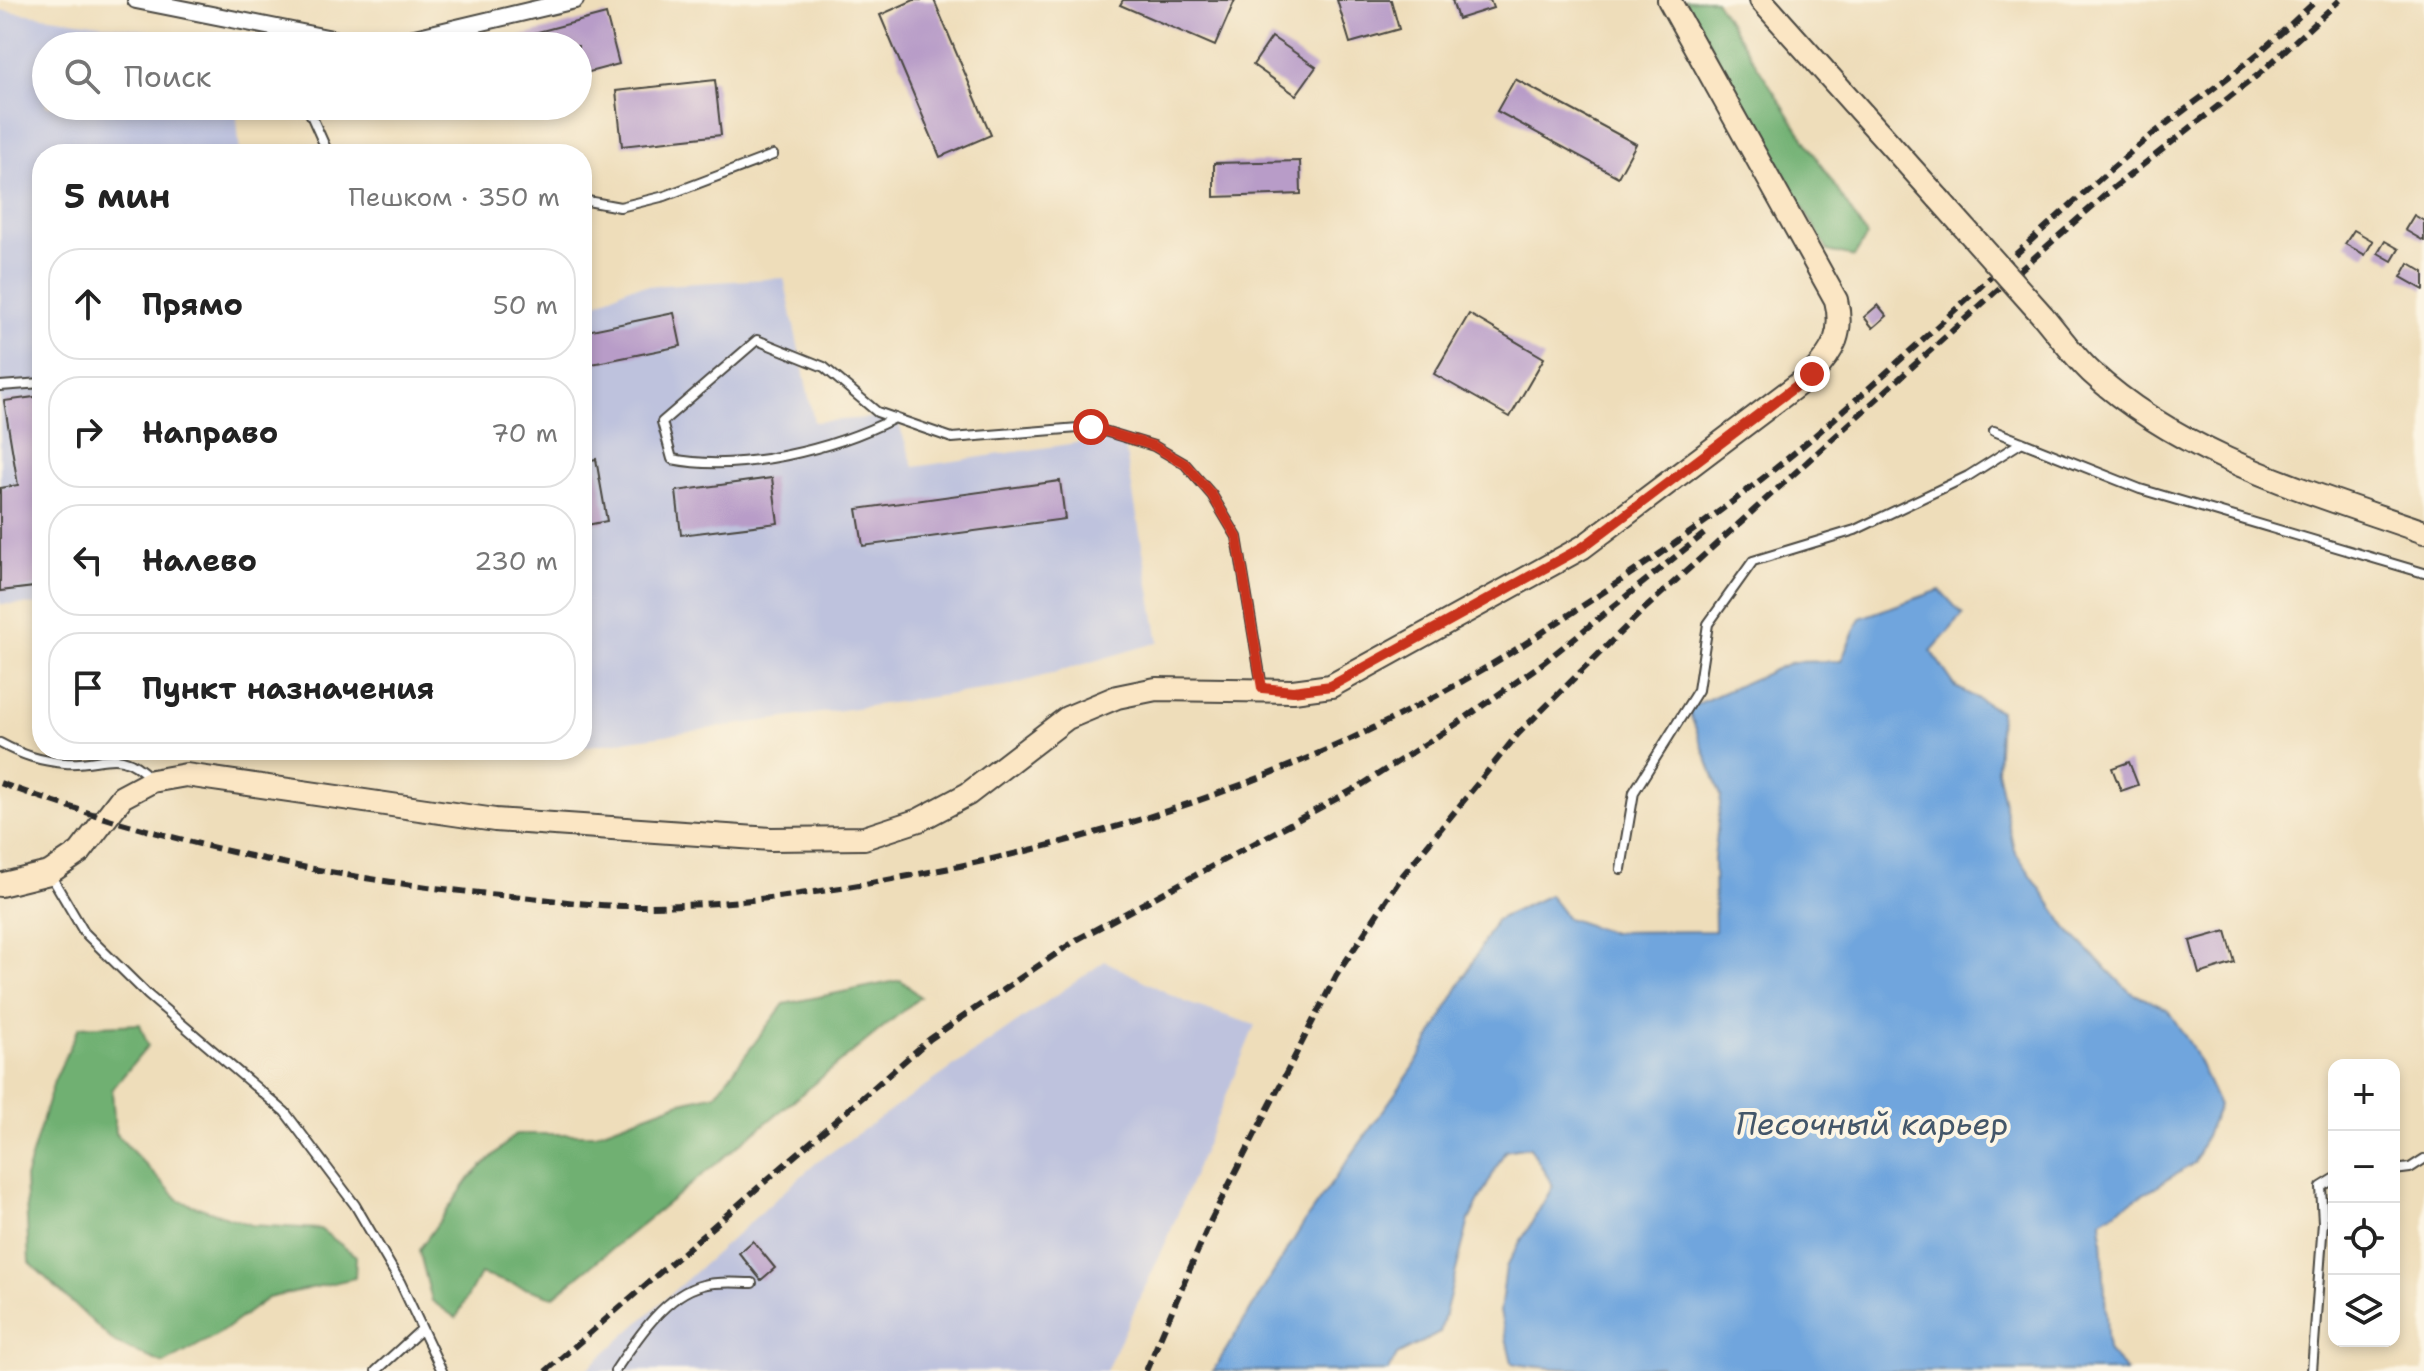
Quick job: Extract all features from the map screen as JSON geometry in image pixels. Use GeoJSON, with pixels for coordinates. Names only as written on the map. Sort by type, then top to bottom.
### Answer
{"type":"FeatureCollection","features":[{"type":"Feature","properties":{"kind":"street"},"geometry":{"type":"LineString","coordinates":[[136,0],[296,32]]}},
{"type":"Feature","properties":{"kind":"street"},"geometry":{"type":"LineString","coordinates":[[440,32],[575,0]]}},
{"type":"Feature","properties":{"kind":"street"},"geometry":{"type":"LineString","coordinates":[[0,885],[49,873],[80,852],[122,797],[152,781],[186,775],[495,820],[771,839],[864,838],[919,820],[968,794],[1067,718],[1117,697],[1156,689],[1262,688],[1293,691],[1331,686],[1583,547],[1812,374],[1829,356],[1839,335],[1840,317],[1836,300],[1669,0]]}},
{"type":"Feature","properties":{"kind":"street"},"geometry":{"type":"LineString","coordinates":[[1761,0],[2090,371],[2146,416],[2225,458],[2424,532]]}},
{"type":"Feature","properties":{"kind":"lane"},"geometry":{"type":"LineString","coordinates":[[271,27],[273,32]]}},
{"type":"Feature","properties":{"kind":"lane"},"geometry":{"type":"LineString","coordinates":[[313,120],[324,144]]}},
{"type":"Feature","properties":{"kind":"lane"},"geometry":{"type":"LineString","coordinates":[[592,202],[620,207],[665,196],[773,155]]}},
{"type":"Feature","properties":{"kind":"lane"},"geometry":{"type":"LineString","coordinates":[[895,418],[854,438],[705,466],[672,459],[662,422],[757,340],[824,367],[877,412],[895,418],[952,438],[1091,427],[1154,446],[1185,464],[1212,495],[1237,537],[1262,688]]}},
{"type":"Feature","properties":{"kind":"lane"},"geometry":{"type":"LineString","coordinates":[[0,386],[32,384]]}},
{"type":"Feature","properties":{"kind":"lane"},"geometry":{"type":"LineString","coordinates":[[1994,431],[2140,489],[2424,573]]}},
{"type":"Feature","properties":{"kind":"lane"},"geometry":{"type":"LineString","coordinates":[[1621,869],[1634,792],[1698,690],[1708,624],[1753,561],[1855,530],[1968,476],[2022,442]]}},
{"type":"Feature","properties":{"kind":"lane"},"geometry":{"type":"LineString","coordinates":[[0,743],[32,759]]}},
{"type":"Feature","properties":{"kind":"lane"},"geometry":{"type":"LineString","coordinates":[[41,760],[69,764],[96,760]]}},
{"type":"Feature","properties":{"kind":"lane"},"geometry":{"type":"LineString","coordinates":[[124,760],[138,765],[152,781]]}},
{"type":"Feature","properties":{"kind":"lane"},"geometry":{"type":"LineString","coordinates":[[49,873],[84,932],[148,995],[285,1112],[355,1205],[400,1282],[442,1371]]}},
{"type":"Feature","properties":{"kind":"lane"},"geometry":{"type":"LineString","coordinates":[[2400,1169],[2410,1168],[2424,1159]]}},
{"type":"Feature","properties":{"kind":"lane"},"geometry":{"type":"LineString","coordinates":[[2312,1371],[2323,1222],[2321,1187],[2328,1183]]}},
{"type":"Feature","properties":{"kind":"lane"},"geometry":{"type":"LineString","coordinates":[[615,1371],[641,1331],[701,1285],[752,1283]]}},
{"type":"Feature","properties":{"kind":"lane"},"geometry":{"type":"LineString","coordinates":[[376,1371],[422,1329]]}},
{"type":"Feature","properties":{"kind":"shaded area"},"geometry":{"type":"Polygon","coordinates":[[[0,10],[159,32],[32,32],[32,120],[237,120],[239,144],[32,144],[32,605],[0,604],[0,10]]]}},
{"type":"Feature","properties":{"kind":"shaded area"},"geometry":{"type":"Polygon","coordinates":[[[784,278],[814,422],[896,416],[914,467],[1123,436],[1159,642],[1009,686],[592,746],[592,306],[629,287],[784,278]]]}},
{"type":"Feature","properties":{"kind":"shaded area"},"geometry":{"type":"Polygon","coordinates":[[[1105,961],[1187,1003],[1255,1025],[1167,1240],[1106,1371],[585,1371],[817,1162],[1105,961]]]}},
{"type":"Feature","properties":{"kind":"green space"},"geometry":{"type":"Polygon","coordinates":[[[1685,0],[1715,0],[1867,236],[1854,257],[1828,251],[1685,0]]]}},
{"type":"Feature","properties":{"kind":"green space"},"geometry":{"type":"Polygon","coordinates":[[[901,980],[920,997],[553,1297],[480,1274],[456,1318],[432,1301],[419,1250],[470,1178],[516,1134],[595,1134],[681,1102],[716,1094],[784,1004],[901,980]]]}},
{"type":"Feature","properties":{"kind":"green space"},"geometry":{"type":"Polygon","coordinates":[[[140,1024],[148,1046],[112,1089],[115,1133],[180,1201],[251,1225],[320,1229],[356,1256],[355,1278],[268,1298],[220,1333],[164,1364],[115,1343],[29,1262],[25,1178],[54,1081],[79,1027],[140,1024]]]}},
{"type":"Feature","properties":{"kind":"water","name":"Песочный карьер"},"geometry":{"type":"Polygon","coordinates":[[[1940,590],[1963,615],[1931,651],[1956,687],[2000,711],[1997,770],[2014,850],[2070,932],[2130,992],[2167,1009],[2192,1047],[2219,1106],[2194,1163],[2101,1220],[2108,1352],[2127,1371],[1666,1371],[1660,1366],[1584,1369],[1512,1363],[1500,1312],[1506,1267],[1553,1186],[1530,1147],[1505,1151],[1469,1220],[1440,1333],[1397,1355],[1389,1371],[1213,1371],[1307,1218],[1414,1067],[1496,920],[1549,895],[1567,918],[1609,932],[1715,931],[1714,859],[1721,796],[1688,708],[1792,662],[1841,661],[1860,618],[1940,590]]]}},
{"type":"Feature","properties":{"kind":"building"},"geometry":{"type":"Polygon","coordinates":[[[914,0],[934,0],[991,135],[940,157],[880,15],[914,0]]]}},
{"type":"Feature","properties":{"kind":"building"},"geometry":{"type":"Polygon","coordinates":[[[1123,0],[1235,0],[1215,46],[1120,5],[1123,0]]]}},
{"type":"Feature","properties":{"kind":"building"},"geometry":{"type":"Polygon","coordinates":[[[1337,0],[1391,0],[1399,29],[1350,43],[1337,0]]]}},
{"type":"Feature","properties":{"kind":"building"},"geometry":{"type":"Polygon","coordinates":[[[1452,0],[1490,0],[1493,8],[1458,19],[1452,0]]]}},
{"type":"Feature","properties":{"kind":"building"},"geometry":{"type":"Polygon","coordinates":[[[606,14],[619,64],[592,71],[592,32],[538,32],[606,14]]]}},
{"type":"Feature","properties":{"kind":"building"},"geometry":{"type":"Polygon","coordinates":[[[1272,37],[1316,67],[1296,95],[1253,65],[1272,37]]]}},
{"type":"Feature","properties":{"kind":"building"},"geometry":{"type":"Polygon","coordinates":[[[1515,79],[1636,144],[1618,177],[1497,111],[1515,79]]]}},
{"type":"Feature","properties":{"kind":"building"},"geometry":{"type":"Polygon","coordinates":[[[715,80],[721,135],[622,146],[616,91],[715,80]]]}},
{"type":"Feature","properties":{"kind":"building"},"geometry":{"type":"Polygon","coordinates":[[[1300,161],[1301,194],[1214,197],[1214,163],[1300,161]]]}},
{"type":"Feature","properties":{"kind":"building"},"geometry":{"type":"Polygon","coordinates":[[[2414,215],[2424,221],[2424,241],[2405,230],[2414,215]]]}},
{"type":"Feature","properties":{"kind":"building"},"geometry":{"type":"Polygon","coordinates":[[[2354,230],[2373,241],[2365,255],[2345,244],[2354,230]]]}},
{"type":"Feature","properties":{"kind":"building"},"geometry":{"type":"Polygon","coordinates":[[[2385,241],[2399,249],[2392,261],[2378,253],[2385,241]]]}},
{"type":"Feature","properties":{"kind":"building"},"geometry":{"type":"Polygon","coordinates":[[[2409,263],[2424,272],[2424,290],[2401,277],[2409,263]]]}},
{"type":"Feature","properties":{"kind":"building"},"geometry":{"type":"Polygon","coordinates":[[[1878,305],[1887,316],[1873,328],[1864,317],[1878,305]]]}},
{"type":"Feature","properties":{"kind":"building"},"geometry":{"type":"Polygon","coordinates":[[[674,313],[681,346],[592,364],[592,330],[674,313]]]}},
{"type":"Feature","properties":{"kind":"building"},"geometry":{"type":"Polygon","coordinates":[[[1469,314],[1544,358],[1510,417],[1434,374],[1469,314]]]}},
{"type":"Feature","properties":{"kind":"building"},"geometry":{"type":"Polygon","coordinates":[[[32,397],[32,587],[0,591],[0,488],[18,485],[4,401],[32,397]]]}},
{"type":"Feature","properties":{"kind":"building"},"geometry":{"type":"Polygon","coordinates":[[[596,459],[607,521],[592,524],[592,460],[596,459]]]}},
{"type":"Feature","properties":{"kind":"building"},"geometry":{"type":"Polygon","coordinates":[[[772,478],[778,523],[681,535],[676,491],[772,478]]]}},
{"type":"Feature","properties":{"kind":"building"},"geometry":{"type":"Polygon","coordinates":[[[1060,481],[1065,519],[863,546],[857,509],[1060,481]]]}},
{"type":"Feature","properties":{"kind":"building"},"geometry":{"type":"Polygon","coordinates":[[[2129,762],[2138,785],[2121,791],[2112,768],[2129,762]]]}},
{"type":"Feature","properties":{"kind":"building"},"geometry":{"type":"Polygon","coordinates":[[[2226,931],[2235,963],[2199,974],[2190,941],[2226,931]]]}},
{"type":"Feature","properties":{"kind":"building"},"geometry":{"type":"Polygon","coordinates":[[[753,1241],[775,1268],[761,1280],[739,1253],[753,1241]]]}},
{"type":"Feature","properties":{"kind":"railway"},"geometry":{"type":"LineString","coordinates":[[0,783],[126,824],[315,869],[444,889],[613,906],[736,901],[843,888],[998,858],[1162,813],[1321,752],[1398,716],[1546,630],[1682,538],[1812,438],[2124,158],[2249,61],[2317,0]]}},
{"type":"Feature","properties":{"kind":"railway"},"geometry":{"type":"LineString","coordinates":[[1146,1371],[1211,1220],[1336,976],[1403,875],[1518,734],[1641,612],[1994,293],[2112,189],[2259,74],[2340,0]]}},
{"type":"Feature","properties":{"kind":"railway"},"geometry":{"type":"LineString","coordinates":[[546,1371],[930,1039],[1078,939],[1360,786],[1458,723],[1543,663],[1705,533]]}},
{"type":"Feature","properties":{"kind":"route"},"geometry":{"type":"LineString","coordinates":[[1091,427],[1154,446],[1185,464],[1212,495],[1237,537],[1262,688],[1293,691],[1331,686],[1583,547],[1812,374]]}}]}
